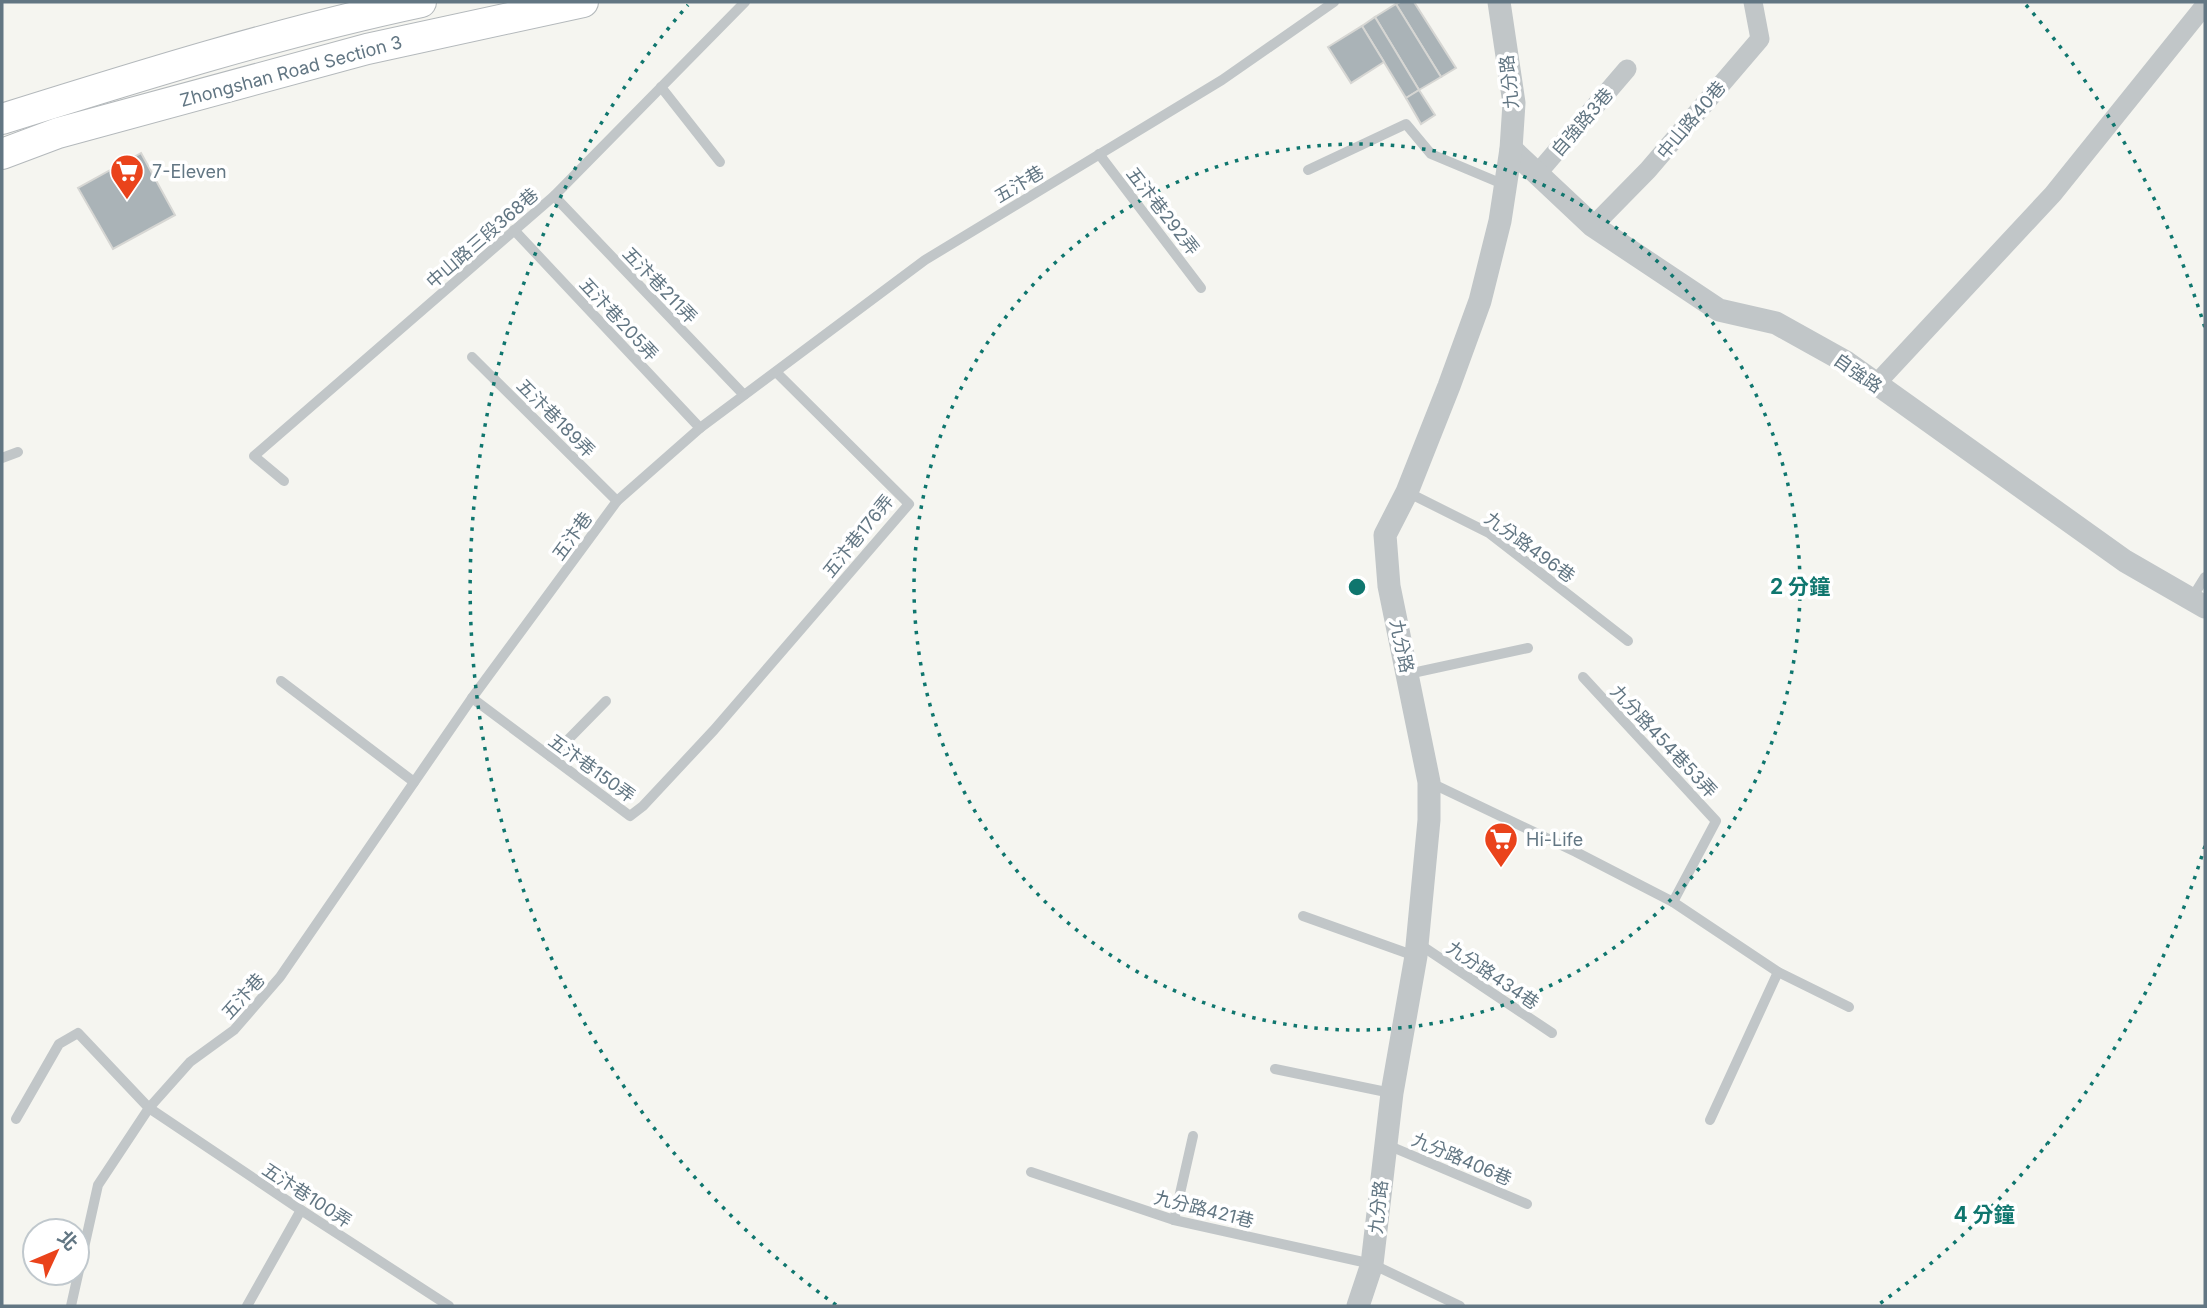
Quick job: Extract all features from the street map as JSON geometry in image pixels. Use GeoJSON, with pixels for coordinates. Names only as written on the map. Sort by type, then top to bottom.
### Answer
{"type":"FeatureCollection","features":[{"type":"Feature","properties":{"kind":"main road","name":"Zhongshan Road Section 3"},"geometry":{"type":"LineString","coordinates":[[2,154],[58,133],[367,49],[583,2]]}},
{"type":"Feature","properties":{"kind":"main road","name":"Zhongshan Road Section 3"},"geometry":{"type":"LineString","coordinates":[[2,119],[122,82],[405,3]]}},
{"type":"Feature","properties":{"kind":"main road"},"geometry":{"type":"LineString","coordinates":[[122,82],[130,114]]}},
{"type":"Feature","properties":{"kind":"street","name":"九分路"},"geometry":{"type":"LineString","coordinates":[[1358,1306],[1372,1264],[1385,1143],[1416,949],[1429,820],[1429,782],[1389,586],[1385,535],[1407,492],[1449,386],[1480,300],[1500,221],[1511,149],[1514,103],[1499,2]]}},
{"type":"Feature","properties":{"kind":"street","name":"中山路40巷"},"geometry":{"type":"LineString","coordinates":[[1593,226],[1648,170],[1760,39],[1753,2]]}},
{"type":"Feature","properties":{"kind":"street"},"geometry":{"type":"LineString","coordinates":[[1875,384],[2053,194],[2205,5]]}},
{"type":"Feature","properties":{"kind":"street","name":"自強路3巷"},"geometry":{"type":"LineString","coordinates":[[1537,174],[1627,69]]}},
{"type":"Feature","properties":{"kind":"street","name":"自強路"},"geometry":{"type":"LineString","coordinates":[[1511,149],[1593,226],[1719,310],[1776,323],[1846,362],[2125,561],[2198,603]]}},
{"type":"Feature","properties":{"kind":"lane","name":"中山路三段368巷"},"geometry":{"type":"LineString","coordinates":[[284,481],[254,456],[554,196],[745,2]]}},
{"type":"Feature","properties":{"kind":"lane","name":"五汴巷"},"geometry":{"type":"LineString","coordinates":[[71,1306],[98,1185],[149,1108],[190,1062],[234,1030],[280,977],[472,698],[617,501],[700,428],[925,260],[1222,80],[1336,4]]}},
{"type":"Feature","properties":{"kind":"lane"},"geometry":{"type":"LineString","coordinates":[[662,87],[720,162]]}},
{"type":"Feature","properties":{"kind":"lane"},"geometry":{"type":"LineString","coordinates":[[1308,170],[1406,124],[1431,154],[1505,186]]}},
{"type":"Feature","properties":{"kind":"lane","name":"五汴巷292弄"},"geometry":{"type":"LineString","coordinates":[[1098,154],[1202,288]]}},
{"type":"Feature","properties":{"kind":"lane","name":"五汴巷211弄"},"geometry":{"type":"LineString","coordinates":[[554,196],[744,395]]}},
{"type":"Feature","properties":{"kind":"lane","name":"五汴巷205弄"},"geometry":{"type":"LineString","coordinates":[[514,230],[700,428]]}},
{"type":"Feature","properties":{"kind":"lane","name":"五汴巷189弄"},"geometry":{"type":"LineString","coordinates":[[472,357],[617,501]]}},
{"type":"Feature","properties":{"kind":"lane","name":"五汴巷176弄"},"geometry":{"type":"LineString","coordinates":[[714,730],[909,504],[776,372]]}},
{"type":"Feature","properties":{"kind":"lane"},"geometry":{"type":"LineString","coordinates":[[2,457],[18,452]]}},
{"type":"Feature","properties":{"kind":"lane","name":"九分路496巷"},"geometry":{"type":"LineString","coordinates":[[1407,492],[1489,533],[1628,640]]}},
{"type":"Feature","properties":{"kind":"lane"},"geometry":{"type":"LineString","coordinates":[[2198,603],[2205,577]]}},
{"type":"Feature","properties":{"kind":"lane"},"geometry":{"type":"LineString","coordinates":[[1408,674],[1528,648]]}},
{"type":"Feature","properties":{"kind":"lane","name":"九分路454巷53弄"},"geometry":{"type":"LineString","coordinates":[[1583,677],[1716,821],[1673,902]]}},
{"type":"Feature","properties":{"kind":"lane"},"geometry":{"type":"LineString","coordinates":[[281,681],[414,782]]}},
{"type":"Feature","properties":{"kind":"lane","name":"五汴巷150弄"},"geometry":{"type":"LineString","coordinates":[[472,698],[630,816],[643,806],[714,730]]}},
{"type":"Feature","properties":{"kind":"lane"},"geometry":{"type":"LineString","coordinates":[[551,757],[606,701]]}},
{"type":"Feature","properties":{"kind":"lane"},"geometry":{"type":"LineString","coordinates":[[1429,782],[1673,902],[1778,972],[1849,1007]]}},
{"type":"Feature","properties":{"kind":"lane","name":"九分路434巷"},"geometry":{"type":"LineString","coordinates":[[1303,916],[1416,949],[1552,1033]]}},
{"type":"Feature","properties":{"kind":"lane"},"geometry":{"type":"LineString","coordinates":[[1710,1120],[1778,972]]}},
{"type":"Feature","properties":{"kind":"lane","name":"五汴巷100弄"},"geometry":{"type":"LineString","coordinates":[[16,1119],[59,1044],[78,1033],[149,1108],[449,1306]]}},
{"type":"Feature","properties":{"kind":"lane"},"geometry":{"type":"LineString","coordinates":[[1275,1069],[1392,1093]]}},
{"type":"Feature","properties":{"kind":"lane"},"geometry":{"type":"LineString","coordinates":[[1174,1220],[1193,1136]]}},
{"type":"Feature","properties":{"kind":"lane","name":"九分路406巷"},"geometry":{"type":"LineString","coordinates":[[1385,1143],[1527,1204]]}},
{"type":"Feature","properties":{"kind":"lane","name":"九分路421巷"},"geometry":{"type":"LineString","coordinates":[[1031,1172],[1174,1220],[1372,1264],[1460,1306]]}},
{"type":"Feature","properties":{"kind":"lane"},"geometry":{"type":"LineString","coordinates":[[247,1306],[301,1210]]}},
{"type":"Feature","properties":{"kind":"building"},"geometry":{"type":"Polygon","coordinates":[[[1414,2],[1456,68],[1441,77],[1396,4],[1414,2]]]}},
{"type":"Feature","properties":{"kind":"building"},"geometry":{"type":"Polygon","coordinates":[[[1396,4],[1441,77],[1419,90],[1375,17],[1396,4]]]}},
{"type":"Feature","properties":{"kind":"building"},"geometry":{"type":"Polygon","coordinates":[[[1375,17],[1419,90],[1406,98],[1362,26],[1375,17]]]}},
{"type":"Feature","properties":{"kind":"building"},"geometry":{"type":"Polygon","coordinates":[[[1362,26],[1384,62],[1351,83],[1328,47],[1362,26]]]}},
{"type":"Feature","properties":{"kind":"building"},"geometry":{"type":"Polygon","coordinates":[[[1419,90],[1435,115],[1421,124],[1406,98],[1419,90]]]}},
{"type":"Feature","properties":{"kind":"building","name":"7-Eleven"},"geometry":{"type":"Polygon","coordinates":[[[141,153],[175,215],[113,249],[78,188],[141,153]]]}},
{"type":"Feature","properties":{"kind":"place","name":"7-Eleven"},"geometry":{"type":"Point","coordinates":[127,201]}},
{"type":"Feature","properties":{"kind":"place","name":"Hi-Life"},"geometry":{"type":"Point","coordinates":[1501,869]}}]}
